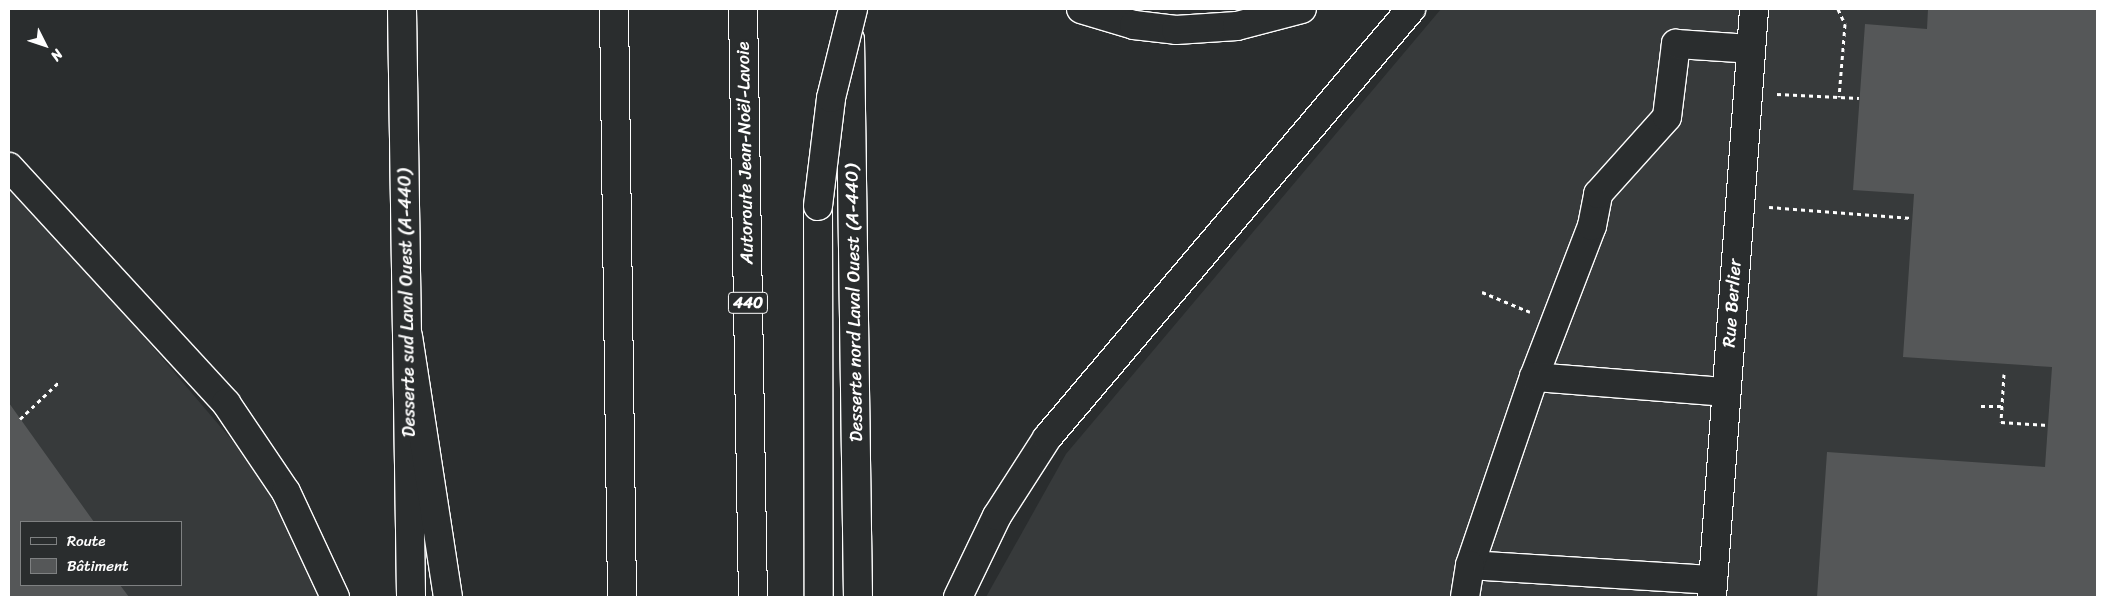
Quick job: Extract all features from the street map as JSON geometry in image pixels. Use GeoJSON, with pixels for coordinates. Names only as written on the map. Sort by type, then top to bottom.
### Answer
{"type":"FeatureCollection","features":[{"type":"Feature","properties":{"kind":"main road","name":"Desserte sud Laval Ouest (A-440)"},"geometry":{"type":"LineString","coordinates":[[402,9],[411,597]]}},
{"type":"Feature","properties":{"kind":"main road"},"geometry":{"type":"LineString","coordinates":[[614,9],[622,597]]}},
{"type":"Feature","properties":{"kind":"main road","name":"Autoroute Jean-Noël-Lavoie"},"geometry":{"type":"LineString","coordinates":[[743,9],[752,597]]}},
{"type":"Feature","properties":{"kind":"main road"},"geometry":{"type":"LineString","coordinates":[[819,597],[818,206],[831,98],[851,9]]}},
{"type":"Feature","properties":{"kind":"main road","name":"Desserte nord Laval Ouest (A-440)"},"geometry":{"type":"LineString","coordinates":[[851,9],[858,597]]}},
{"type":"Feature","properties":{"kind":"main road"},"geometry":{"type":"LineString","coordinates":[[1082,9],[1134,25],[1176,30],[1237,26],[1302,9]]}},
{"type":"Feature","properties":{"kind":"main road"},"geometry":{"type":"LineString","coordinates":[[958,597],[997,516],[1043,443],[1412,9]]}},
{"type":"Feature","properties":{"kind":"main road","name":"Rue Berlier"},"geometry":{"type":"LineString","coordinates":[[1712,589],[1754,9]]}},
{"type":"Feature","properties":{"kind":"main road"},"geometry":{"type":"LineString","coordinates":[[1465,597],[1470,565],[1534,378],[1592,226],[1598,194],[1667,117],[1676,44],[1751,49]]}},
{"type":"Feature","properties":{"kind":"main road"},"geometry":{"type":"LineString","coordinates":[[9,167],[226,403],[286,492],[335,597]]}},
{"type":"Feature","properties":{"kind":"main road"},"geometry":{"type":"LineString","coordinates":[[408,336],[448,597]]}},
{"type":"Feature","properties":{"kind":"main road"},"geometry":{"type":"LineString","coordinates":[[1534,378],[1726,392]]}},
{"type":"Feature","properties":{"kind":"main road"},"geometry":{"type":"LineString","coordinates":[[1470,565],[1712,589]]}},
{"type":"Feature","properties":{"kind":"path"},"geometry":{"type":"LineString","coordinates":[[1838,9],[1845,24],[1839,97]]}},
{"type":"Feature","properties":{"kind":"path"},"geometry":{"type":"LineString","coordinates":[[1775,94],[1859,98]]}},
{"type":"Feature","properties":{"kind":"path"},"geometry":{"type":"LineString","coordinates":[[1768,207],[1912,218]]}},
{"type":"Feature","properties":{"kind":"path"},"geometry":{"type":"LineString","coordinates":[[1482,292],[1520,308]]}},
{"type":"Feature","properties":{"kind":"path"},"geometry":{"type":"LineString","coordinates":[[2004,374],[2001,422],[2048,425]]}},
{"type":"Feature","properties":{"kind":"path"},"geometry":{"type":"LineString","coordinates":[[20,419],[60,381]]}},
{"type":"Feature","properties":{"kind":"path"},"geometry":{"type":"LineString","coordinates":[[1981,406],[2002,406]]}},
{"type":"Feature","properties":{"kind":"shaded area"},"geometry":{"type":"Polygon","coordinates":[[[1441,9],[2097,9],[2097,597],[986,597],[1066,454],[1441,9]]]}},
{"type":"Feature","properties":{"kind":"shaded area"},"geometry":{"type":"Polygon","coordinates":[[[9,190],[117,305],[247,458],[277,499],[320,597],[9,597],[9,190]]]}},
{"type":"Feature","properties":{"kind":"building"},"geometry":{"type":"Polygon","coordinates":[[[1928,9],[2097,9],[2097,597],[1817,597],[1827,452],[2045,467],[2052,367],[1903,357],[1914,194],[1853,190],[1865,24],[1927,29],[1928,9]]]}},
{"type":"Feature","properties":{"kind":"building"},"geometry":{"type":"Polygon","coordinates":[[[9,403],[93,521],[20,521],[20,586],[121,586],[129,597],[9,597],[9,403]]]}}]}
